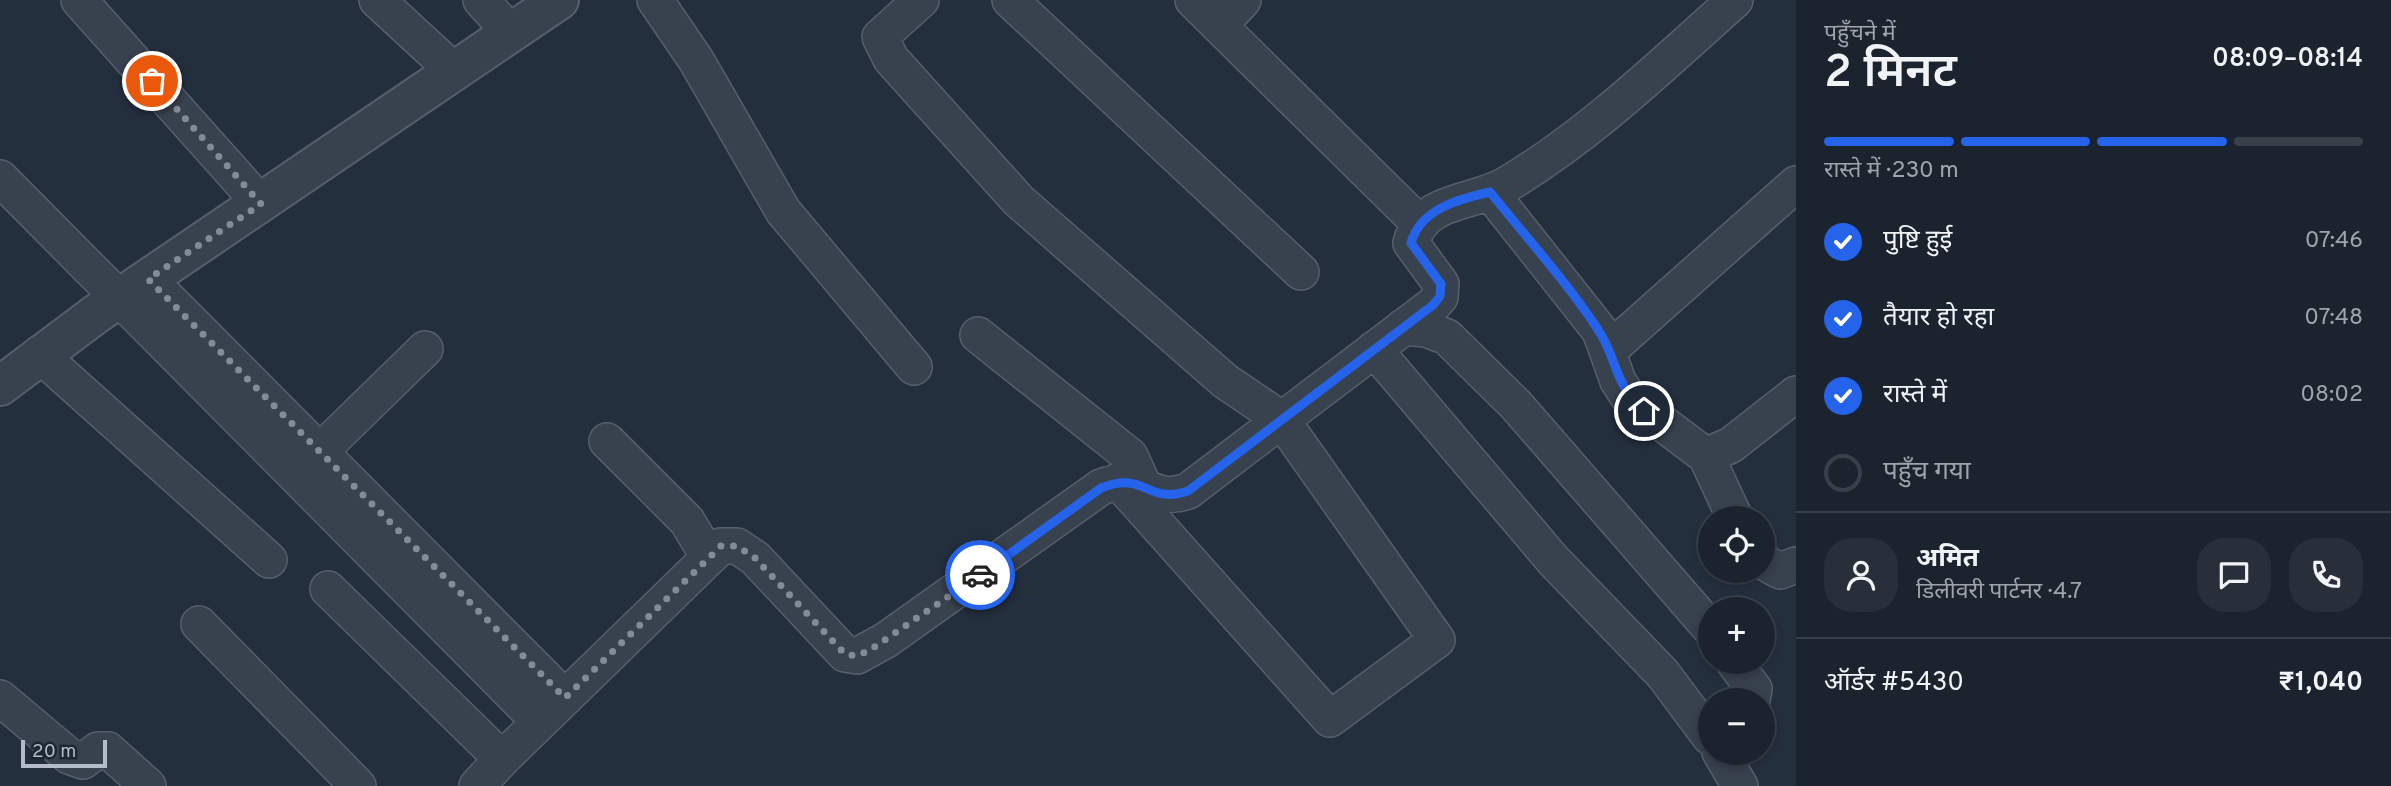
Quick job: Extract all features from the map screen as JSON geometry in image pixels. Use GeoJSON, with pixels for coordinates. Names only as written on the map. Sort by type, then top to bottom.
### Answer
{"type":"FeatureCollection","features":[{"type":"Feature","properties":{"kind":"street"},"geometry":{"type":"LineString","coordinates":[[79,0],[261,204]]}},
{"type":"Feature","properties":{"kind":"street"},"geometry":{"type":"LineString","coordinates":[[377,0],[454,71]]}},
{"type":"Feature","properties":{"kind":"street"},"geometry":{"type":"LineString","coordinates":[[481,0],[511,33]]}},
{"type":"Feature","properties":{"kind":"street"},"geometry":{"type":"LineString","coordinates":[[0,386],[39,354],[133,289],[559,0]]}},
{"type":"Feature","properties":{"kind":"street"},"geometry":{"type":"LineString","coordinates":[[655,0],[696,60],[783,211],[914,367]]}},
{"type":"Feature","properties":{"kind":"street"},"geometry":{"type":"LineString","coordinates":[[921,0],[880,37],[891,59],[1019,201],[1225,381],[1281,419],[1437,640],[1330,719],[1131,484],[1129,456],[978,335]]}},
{"type":"Feature","properties":{"kind":"street"},"geometry":{"type":"LineString","coordinates":[[1010,0],[1301,272]]}},
{"type":"Feature","properties":{"kind":"street"},"geometry":{"type":"LineString","coordinates":[[1193,0],[1418,222],[1423,221]]}},
{"type":"Feature","properties":{"kind":"street"},"geometry":{"type":"LineString","coordinates":[[1219,26],[1243,0]]}},
{"type":"Feature","properties":{"kind":"street"},"geometry":{"type":"LineString","coordinates":[[328,589],[497,775],[540,722],[721,546],[737,546],[755,558],[845,654],[857,656],[878,645],[1101,488],[1131,484],[1160,495],[1173,496],[1188,491],[1440,296],[1441,284],[1411,243],[1414,231],[1433,212],[1464,197],[1490,192],[1513,180],[1621,102],[1735,0]]}},
{"type":"Feature","properties":{"kind":"street"},"geometry":{"type":"LineString","coordinates":[[0,178],[133,289],[307,465],[540,722]]}},
{"type":"Feature","properties":{"kind":"street"},"geometry":{"type":"LineString","coordinates":[[1608,351],[1796,184]]}},
{"type":"Feature","properties":{"kind":"street"},"geometry":{"type":"LineString","coordinates":[[1490,192],[1593,322],[1608,351],[1618,381],[1629,398],[1706,456],[1729,506]]}},
{"type":"Feature","properties":{"kind":"street"},"geometry":{"type":"LineString","coordinates":[[1403,327],[1426,329],[1447,337],[1516,405],[1698,614]]}},
{"type":"Feature","properties":{"kind":"street"},"geometry":{"type":"LineString","coordinates":[[307,465],[425,349]]}},
{"type":"Feature","properties":{"kind":"street"},"geometry":{"type":"LineString","coordinates":[[1374,349],[1553,560],[1662,674],[1698,721]]}},
{"type":"Feature","properties":{"kind":"street"},"geometry":{"type":"LineString","coordinates":[[39,354],[269,560]]}},
{"type":"Feature","properties":{"kind":"street"},"geometry":{"type":"LineString","coordinates":[[1706,456],[1731,445],[1796,394]]}},
{"type":"Feature","properties":{"kind":"street"},"geometry":{"type":"LineString","coordinates":[[607,441],[687,521],[702,546],[711,554]]}},
{"type":"Feature","properties":{"kind":"street"},"geometry":{"type":"LineString","coordinates":[[307,465],[565,698]]}},
{"type":"Feature","properties":{"kind":"street"},"geometry":{"type":"LineString","coordinates":[[1775,568],[1780,571],[1796,565]]}},
{"type":"Feature","properties":{"kind":"street"},"geometry":{"type":"LineString","coordinates":[[198,624],[358,786]]}},
{"type":"Feature","properties":{"kind":"street"},"geometry":{"type":"LineString","coordinates":[[0,698],[69,756],[83,761],[98,750],[108,750],[148,786]]}},
{"type":"Feature","properties":{"kind":"street"},"geometry":{"type":"LineString","coordinates":[[1728,765],[1740,786]]}},
{"type":"Feature","properties":{"kind":"way so far"},"geometry":{"type":"LineString","coordinates":[[152,81],[261,204],[148,279],[565,698],[721,546],[737,546],[755,558],[845,654],[857,656],[870,650],[980,575]]}},
{"type":"Feature","properties":{"kind":"route"},"geometry":{"type":"LineString","coordinates":[[980,575],[1101,488],[1118,481],[1131,481],[1160,495],[1173,496],[1188,491],[1433,305],[1440,296],[1441,284],[1411,243],[1414,231],[1433,212],[1464,197],[1490,192],[1600,331],[1618,381],[1629,398],[1644,411]]}}]}
